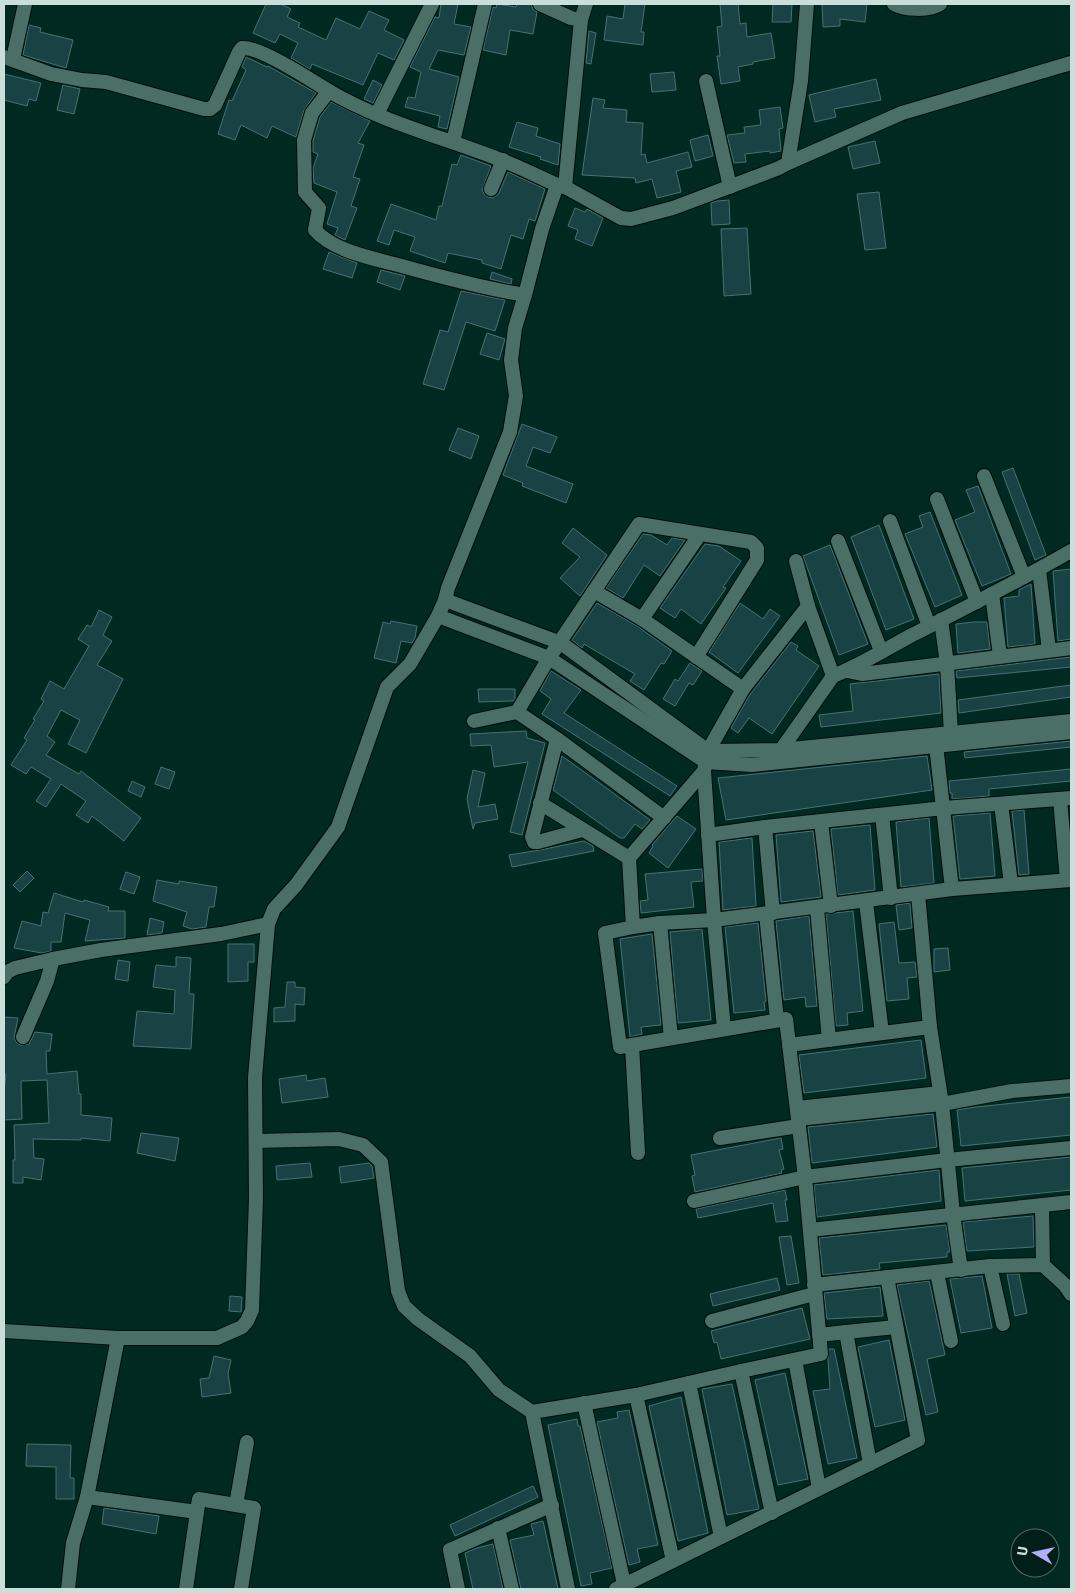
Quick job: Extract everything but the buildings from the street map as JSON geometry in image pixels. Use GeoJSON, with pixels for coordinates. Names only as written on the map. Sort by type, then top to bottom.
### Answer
{"type":"FeatureCollection","features":[{"type":"Feature","properties":{"kind":"street"},"geometry":{"type":"LineString","coordinates":[[25,4],[8,58],[50,74],[106,82],[204,109],[210,109],[215,105],[239,52],[242,48],[247,48],[294,69],[329,91],[377,114],[503,160],[561,186],[621,218],[631,219],[674,208],[779,168],[902,113],[1071,63]]}},
{"type":"Feature","properties":{"kind":"street"},"geometry":{"type":"LineString","coordinates":[[377,114],[432,4]]}},
{"type":"Feature","properties":{"kind":"street"},"geometry":{"type":"LineString","coordinates":[[453,142],[485,4]]}},
{"type":"Feature","properties":{"kind":"street"},"geometry":{"type":"LineString","coordinates":[[540,4],[580,20]]}},
{"type":"Feature","properties":{"kind":"street"},"geometry":{"type":"LineString","coordinates":[[4,1331],[118,1338],[217,1338],[242,1327],[252,1310],[256,1199],[255,1078],[268,924],[274,910],[296,884],[338,827],[387,687],[410,664],[438,616],[510,432],[516,396],[511,360],[515,328],[542,229],[561,186],[580,20],[586,4]]}},
{"type":"Feature","properties":{"kind":"street"},"geometry":{"type":"LineString","coordinates":[[788,163],[801,81],[807,4]]}},
{"type":"Feature","properties":{"kind":"street"},"geometry":{"type":"LineString","coordinates":[[894,4],[898,7],[915,8],[936,7],[940,4]]}},
{"type":"Feature","properties":{"kind":"street"},"geometry":{"type":"LineString","coordinates":[[706,81],[730,187]]}},
{"type":"Feature","properties":{"kind":"street"},"geometry":{"type":"LineString","coordinates":[[329,91],[312,113],[304,140],[305,192],[319,208],[315,230],[322,238],[358,254],[486,289],[525,295]]}},
{"type":"Feature","properties":{"kind":"street"},"geometry":{"type":"LineString","coordinates":[[491,188],[503,160]]}},
{"type":"Feature","properties":{"kind":"street"},"geometry":{"type":"LineString","coordinates":[[984,476],[1024,577]]}},
{"type":"Feature","properties":{"kind":"street"},"geometry":{"type":"LineString","coordinates":[[937,499],[977,602]]}},
{"type":"Feature","properties":{"kind":"street"},"geometry":{"type":"LineString","coordinates":[[890,521],[935,623],[947,664],[951,734]]}},
{"type":"Feature","properties":{"kind":"street"},"geometry":{"type":"LineString","coordinates":[[516,712],[549,658],[639,524],[751,542],[757,548],[757,560],[696,657]]}},
{"type":"Feature","properties":{"kind":"street"},"geometry":{"type":"LineString","coordinates":[[642,619],[700,534]]}},
{"type":"Feature","properties":{"kind":"street"},"geometry":{"type":"LineString","coordinates":[[838,541],[881,651]]}},
{"type":"Feature","properties":{"kind":"street"},"geometry":{"type":"LineString","coordinates":[[781,750],[833,676],[847,671],[881,651],[1039,570],[1071,551]]}},
{"type":"Feature","properties":{"kind":"street"},"geometry":{"type":"LineString","coordinates":[[796,561],[808,606],[833,676]]}},
{"type":"Feature","properties":{"kind":"street"},"geometry":{"type":"LineString","coordinates":[[1039,570],[1049,650]]}},
{"type":"Feature","properties":{"kind":"street"},"geometry":{"type":"LineString","coordinates":[[594,591],[642,619],[743,689]]}},
{"type":"Feature","properties":{"kind":"street"},"geometry":{"type":"LineString","coordinates":[[992,594],[1000,656]]}},
{"type":"Feature","properties":{"kind":"street"},"geometry":{"type":"LineString","coordinates":[[445,600],[560,643],[706,761],[781,750],[1071,721]]}},
{"type":"Feature","properties":{"kind":"street"},"geometry":{"type":"LineString","coordinates":[[633,927],[629,858],[664,818],[706,761],[743,689],[808,606]]}},
{"type":"Feature","properties":{"kind":"street"},"geometry":{"type":"LineString","coordinates":[[438,616],[549,658],[706,761],[752,765],[1071,732]]}},
{"type":"Feature","properties":{"kind":"street"},"geometry":{"type":"LineString","coordinates":[[847,671],[862,674],[1071,648]]}},
{"type":"Feature","properties":{"kind":"street"},"geometry":{"type":"LineString","coordinates":[[474,721],[516,712],[557,739],[664,818]]}},
{"type":"Feature","properties":{"kind":"street"},"geometry":{"type":"LineString","coordinates":[[557,739],[532,837],[534,842],[538,842],[582,830]]}},
{"type":"Feature","properties":{"kind":"street"},"geometry":{"type":"LineString","coordinates":[[936,745],[952,889]]}},
{"type":"Feature","properties":{"kind":"street"},"geometry":{"type":"LineString","coordinates":[[706,761],[708,835],[724,1029]]}},
{"type":"Feature","properties":{"kind":"street"},"geometry":{"type":"LineString","coordinates":[[256,1141],[339,1139],[363,1145],[375,1156],[381,1162],[398,1292],[404,1306],[418,1319],[470,1356],[499,1390],[532,1412],[636,1395],[740,1370],[821,1354],[805,1177],[786,1019],[620,1047],[606,933],[633,927],[769,914],[952,889],[1069,880],[1066,798],[944,808],[708,835]]}},
{"type":"Feature","properties":{"kind":"street"},"geometry":{"type":"LineString","coordinates":[[540,803],[629,858]]}},
{"type":"Feature","properties":{"kind":"street"},"geometry":{"type":"LineString","coordinates":[[1001,804],[1011,884]]}},
{"type":"Feature","properties":{"kind":"street"},"geometry":{"type":"LineString","coordinates":[[882,815],[891,898]]}},
{"type":"Feature","properties":{"kind":"street"},"geometry":{"type":"LineString","coordinates":[[821,822],[829,1040]]}},
{"type":"Feature","properties":{"kind":"street"},"geometry":{"type":"LineString","coordinates":[[765,827],[777,1020]]}},
{"type":"Feature","properties":{"kind":"street"},"geometry":{"type":"LineString","coordinates":[[918,894],[930,1027],[941,1098],[961,1270]]}},
{"type":"Feature","properties":{"kind":"street"},"geometry":{"type":"LineString","coordinates":[[866,902],[882,1033]]}},
{"type":"Feature","properties":{"kind":"street"},"geometry":{"type":"LineString","coordinates":[[4,977],[7,972],[15,968],[53,959],[101,950],[221,934],[268,924]]}},
{"type":"Feature","properties":{"kind":"street"},"geometry":{"type":"LineString","coordinates":[[660,924],[671,1038]]}},
{"type":"Feature","properties":{"kind":"street"},"geometry":{"type":"LineString","coordinates":[[22,1037],[47,981],[53,959]]}},
{"type":"Feature","properties":{"kind":"street"},"geometry":{"type":"LineString","coordinates":[[790,1045],[930,1027]]}},
{"type":"Feature","properties":{"kind":"street"},"geometry":{"type":"LineString","coordinates":[[632,1045],[638,1153]]}},
{"type":"Feature","properties":{"kind":"street"},"geometry":{"type":"LineString","coordinates":[[720,1138],[798,1118],[941,1098],[1071,1086]]}},
{"type":"Feature","properties":{"kind":"street"},"geometry":{"type":"LineString","coordinates":[[694,1200],[805,1177],[947,1160],[1071,1148]]}},
{"type":"Feature","properties":{"kind":"street"},"geometry":{"type":"LineString","coordinates":[[810,1230],[1071,1202]]}},
{"type":"Feature","properties":{"kind":"street"},"geometry":{"type":"LineString","coordinates":[[1042,1204],[1043,1265]]}},
{"type":"Feature","properties":{"kind":"street"},"geometry":{"type":"LineString","coordinates":[[712,1320],[814,1290],[887,1277],[990,1266],[1043,1265],[1065,1285],[1071,1294]]}},
{"type":"Feature","properties":{"kind":"street"},"geometry":{"type":"LineString","coordinates":[[990,1266],[1003,1324]]}},
{"type":"Feature","properties":{"kind":"street"},"geometry":{"type":"LineString","coordinates":[[937,1273],[951,1341]]}},
{"type":"Feature","properties":{"kind":"street"},"geometry":{"type":"LineString","coordinates":[[584,1403],[620,1587],[918,1440],[887,1277]]}},
{"type":"Feature","properties":{"kind":"street"},"geometry":{"type":"LineString","coordinates":[[819,1336],[896,1327]]}},
{"type":"Feature","properties":{"kind":"street"},"geometry":{"type":"LineString","coordinates":[[846,1332],[870,1464]]}},
{"type":"Feature","properties":{"kind":"street"},"geometry":{"type":"LineString","coordinates":[[68,1589],[73,1542],[87,1497],[118,1338]]}},
{"type":"Feature","properties":{"kind":"street"},"geometry":{"type":"LineString","coordinates":[[795,1360],[819,1488]]}},
{"type":"Feature","properties":{"kind":"street"},"geometry":{"type":"LineString","coordinates":[[740,1370],[772,1513]]}},
{"type":"Feature","properties":{"kind":"street"},"geometry":{"type":"LineString","coordinates":[[689,1383],[721,1537]]}},
{"type":"Feature","properties":{"kind":"street"},"geometry":{"type":"LineString","coordinates":[[636,1395],[673,1560]]}},
{"type":"Feature","properties":{"kind":"street"},"geometry":{"type":"LineString","coordinates":[[532,1412],[568,1589]]}},
{"type":"Feature","properties":{"kind":"street"},"geometry":{"type":"LineString","coordinates":[[236,1505],[247,1442]]}},
{"type":"Feature","properties":{"kind":"street"},"geometry":{"type":"LineString","coordinates":[[87,1497],[196,1512]]}},
{"type":"Feature","properties":{"kind":"street"},"geometry":{"type":"LineString","coordinates":[[186,1589],[199,1499],[254,1508],[241,1589]]}},
{"type":"Feature","properties":{"kind":"street"},"geometry":{"type":"LineString","coordinates":[[458,1589],[450,1550],[552,1505]]}},
{"type":"Feature","properties":{"kind":"street"},"geometry":{"type":"LineString","coordinates":[[498,1528],[512,1589]]}}]}
